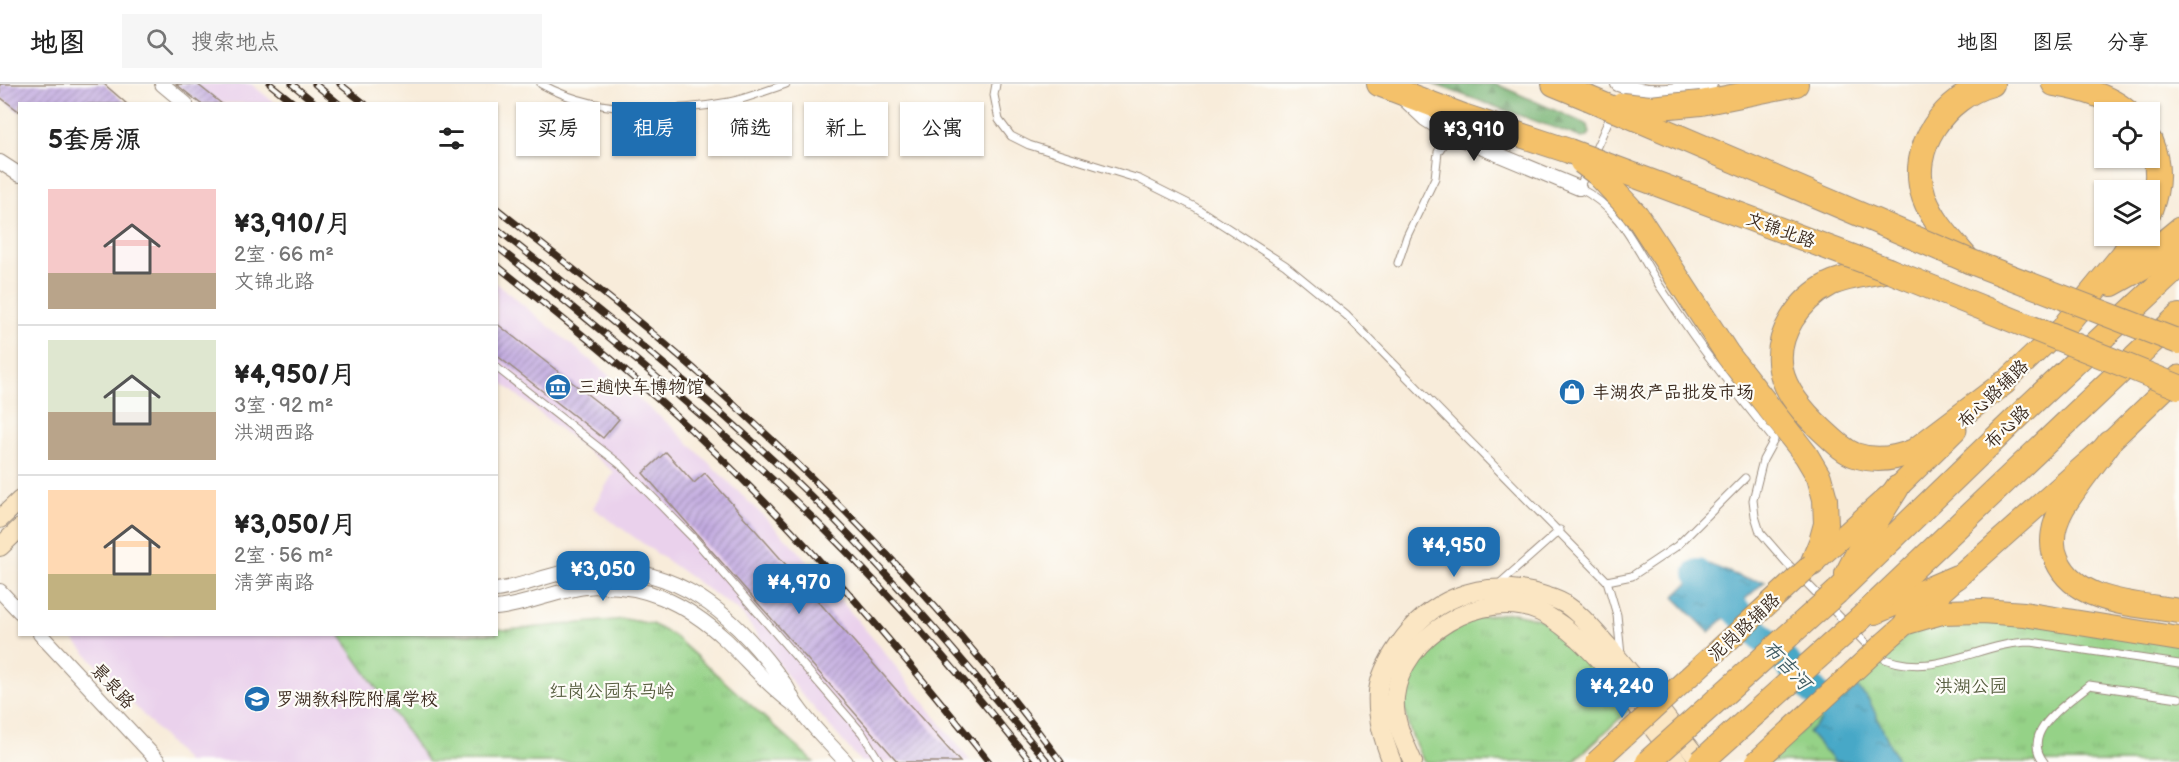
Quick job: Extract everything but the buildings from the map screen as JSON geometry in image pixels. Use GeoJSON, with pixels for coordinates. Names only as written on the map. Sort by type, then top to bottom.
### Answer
{"type":"FeatureCollection","features":[{"type":"Feature","properties":{"kind":"highway"},"geometry":{"type":"LineString","coordinates":[[1554,84],[1969,261],[2179,342]]}},
{"type":"Feature","properties":{"kind":"highway"},"geometry":{"type":"LineString","coordinates":[[1588,98],[1635,108],[1668,107],[1705,93],[1796,84]]}},
{"type":"Feature","properties":{"kind":"highway"},"geometry":{"type":"LineString","coordinates":[[1969,261],[1943,231],[1928,208],[1922,189],[1921,166],[1923,152],[1934,125],[1944,113],[1970,92],[1992,84]]}},
{"type":"Feature","properties":{"kind":"highway"},"geometry":{"type":"LineString","coordinates":[[2054,84],[2083,90],[2112,102]]}},
{"type":"Feature","properties":{"kind":"highway","name":"文锦北路"},"geometry":{"type":"LineString","coordinates":[[1388,88],[1456,125],[1569,151],[1888,270],[2179,387]]}},
{"type":"Feature","properties":{"kind":"highway"},"geometry":{"type":"LineString","coordinates":[[1569,151],[1598,174],[1637,216],[1728,355],[1806,455],[1819,477],[1825,499],[1826,524],[1812,564]]}},
{"type":"Feature","properties":{"kind":"highway"},"geometry":{"type":"LineString","coordinates":[[2067,323],[2128,246]]}},
{"type":"Feature","properties":{"kind":"highway"},"geometry":{"type":"LineString","coordinates":[[2112,284],[2179,247]]}},
{"type":"Feature","properties":{"kind":"highway","name":"布心路"},"geometry":{"type":"LineString","coordinates":[[1648,762],[1837,592],[2027,408],[2179,266]]}},
{"type":"Feature","properties":{"kind":"highway"},"geometry":{"type":"LineString","coordinates":[[1888,270],[1831,284],[1807,299],[1791,319],[1781,344],[1781,371],[1794,399],[1811,420],[1839,446],[1854,455],[1873,459],[1897,458],[1914,451],[2004,383]]}},
{"type":"Feature","properties":{"kind":"highway","name":"布心路"},"geometry":{"type":"LineString","coordinates":[[1701,762],[1860,619],[2179,316]]}},
{"type":"Feature","properties":{"kind":"highway"},"geometry":{"type":"LineString","coordinates":[[2109,443],[2063,508],[2055,526],[2052,549],[2061,570],[2082,589],[2109,599],[2179,610]]}},
{"type":"Feature","properties":{"kind":"highway"},"geometry":{"type":"LineString","coordinates":[[1837,592],[1864,541],[1897,488]]}},
{"type":"Feature","properties":{"kind":"highway"},"geometry":{"type":"LineString","coordinates":[[1860,619],[1957,577]]}},
{"type":"Feature","properties":{"kind":"highway"},"geometry":{"type":"LineString","coordinates":[[1907,622],[1942,612],[1982,611],[2024,615],[2179,639]]}},
{"type":"Feature","properties":{"kind":"main road","name":"布心路辅路"},"geometry":{"type":"LineString","coordinates":[[1812,564],[1897,488],[2067,323],[2179,228]]}},
{"type":"Feature","properties":{"kind":"main road"},"geometry":{"type":"LineString","coordinates":[[1756,762],[1907,622],[2109,443],[2179,376]]}},
{"type":"Feature","properties":{"kind":"main road"},"geometry":{"type":"LineString","coordinates":[[0,519],[18,502]]}},
{"type":"Feature","properties":{"kind":"main road"},"geometry":{"type":"LineString","coordinates":[[0,546],[18,530]]}},
{"type":"Feature","properties":{"kind":"main road","name":"泥岗路辅路"},"geometry":{"type":"LineString","coordinates":[[1596,762],[1812,564]]}},
{"type":"Feature","properties":{"kind":"main road"},"geometry":{"type":"LineString","coordinates":[[1392,762],[1378,714],[1378,690],[1393,652],[1419,621],[1452,598],[1496,587],[1542,594],[1564,603],[1580,615],[1621,661],[1701,762]]}},
{"type":"Feature","properties":{"kind":"main road"},"geometry":{"type":"LineString","coordinates":[[1413,762],[1394,711],[1400,671],[1414,649],[1433,631],[1456,617],[1485,608],[1513,606],[1538,611],[1574,635],[1609,672],[1678,762]]}},
{"type":"Feature","properties":{"kind":"street"},"geometry":{"type":"LineString","coordinates":[[162,84],[184,102]]}},
{"type":"Feature","properties":{"kind":"street"},"geometry":{"type":"LineString","coordinates":[[1621,85],[1644,92],[1705,93]]}},
{"type":"Feature","properties":{"kind":"street"},"geometry":{"type":"LineString","coordinates":[[1456,125],[1580,188]]}},
{"type":"Feature","properties":{"kind":"street"},"geometry":{"type":"LineString","coordinates":[[0,162],[18,174]]}},
{"type":"Feature","properties":{"kind":"street"},"geometry":{"type":"LineString","coordinates":[[498,591],[585,569],[620,569],[663,578],[706,600],[744,634],[785,685],[797,707],[846,762]]}},
{"type":"Feature","properties":{"kind":"street"},"geometry":{"type":"LineString","coordinates":[[498,608],[587,587],[623,587],[656,595],[691,611],[710,626],[778,694],[797,707]]}},
{"type":"Feature","properties":{"kind":"street"},"geometry":{"type":"LineString","coordinates":[[0,591],[18,610]]}},
{"type":"Feature","properties":{"kind":"street","name":"景泉路"},"geometry":{"type":"LineString","coordinates":[[42,636],[159,762]]}},
{"type":"Feature","properties":{"kind":"lane"},"geometry":{"type":"LineString","coordinates":[[541,84],[552,90],[602,106],[663,109],[730,101],[786,84]]}},
{"type":"Feature","properties":{"kind":"lane"},"geometry":{"type":"LineString","coordinates":[[996,84],[993,95],[999,120],[1011,136],[1029,145],[1139,179],[1195,207],[1285,265],[1346,315],[1560,530],[1607,581],[1617,615],[1621,661]]}},
{"type":"Feature","properties":{"kind":"lane"},"geometry":{"type":"LineString","coordinates":[[1621,85],[1580,188],[1601,201],[1619,218],[1659,285],[1696,340],[1774,440],[1763,460],[1753,500],[1760,532],[1786,562],[1878,656],[1890,661],[1924,665],[1941,663],[2012,644],[2031,642],[2179,664]]}},
{"type":"Feature","properties":{"kind":"lane"},"geometry":{"type":"LineString","coordinates":[[1398,263],[1407,236],[1435,178],[1438,152],[1456,125]]}},
{"type":"Feature","properties":{"kind":"lane"},"geometry":{"type":"LineString","coordinates":[[498,369],[621,465],[686,531],[862,733],[880,762]]}},
{"type":"Feature","properties":{"kind":"lane"},"geometry":{"type":"LineString","coordinates":[[1607,581],[1632,576],[1677,546],[1745,478]]}},
{"type":"Feature","properties":{"kind":"lane"},"geometry":{"type":"LineString","coordinates":[[1496,587],[1560,530]]}},
{"type":"Feature","properties":{"kind":"lane"},"geometry":{"type":"LineString","coordinates":[[2044,762],[2037,753],[2036,742],[2042,726],[2089,685],[2179,698]]}},
{"type":"Feature","properties":{"kind":"shaded area"},"geometry":{"type":"Polygon","coordinates":[[[176,84],[251,84],[274,102],[200,102],[176,84]]]}},
{"type":"Feature","properties":{"kind":"shaded area"},"geometry":{"type":"Polygon","coordinates":[[[498,285],[670,425],[796,548],[881,648],[971,762],[861,762],[798,690],[741,613],[593,508],[614,472],[498,380],[498,285]]]}},
{"type":"Feature","properties":{"kind":"shaded area","name":"罗湖教科院附属学校"},"geometry":{"type":"Polygon","coordinates":[[[70,636],[342,636],[341,637],[428,762],[187,762],[70,636]]]}},
{"type":"Feature","properties":{"kind":"green space"},"geometry":{"type":"Polygon","coordinates":[[[1433,84],[1496,84],[1588,125],[1590,133],[1587,137],[1582,138],[1433,84]]]}},
{"type":"Feature","properties":{"kind":"green space","name":"洪湖公园"},"geometry":{"type":"Polygon","coordinates":[[[1969,608],[2179,640],[2179,762],[1767,762],[1926,618],[1969,608]]]}},
{"type":"Feature","properties":{"kind":"green space"},"geometry":{"type":"Polygon","coordinates":[[[1514,613],[1539,619],[1575,642],[1631,708],[1573,762],[1424,762],[1412,736],[1404,708],[1405,679],[1411,666],[1424,650],[1465,622],[1491,615],[1514,613]]]}},
{"type":"Feature","properties":{"kind":"green space","name":"红岗公园东马岭"},"geometry":{"type":"Polygon","coordinates":[[[625,619],[652,624],[674,636],[814,762],[428,762],[341,637],[498,636],[498,629],[625,619]]]}},
{"type":"Feature","properties":{"kind":"water"},"geometry":{"type":"Polygon","coordinates":[[[1708,564],[1746,579],[1765,581],[1709,632],[1674,597],[1708,564]]]}},
{"type":"Feature","properties":{"kind":"water"},"geometry":{"type":"Polygon","coordinates":[[[1857,687],[1869,700],[1898,762],[1834,762],[1808,732],[1857,687]]]}},
{"type":"Feature","properties":{"kind":"waterway","name":"布吉河"},"geometry":{"type":"LineString","coordinates":[[1698,573],[1844,723],[1869,762]]}},
{"type":"Feature","properties":{"kind":"railway"},"geometry":{"type":"LineString","coordinates":[[270,84],[292,102]]}},
{"type":"Feature","properties":{"kind":"railway"},"geometry":{"type":"LineString","coordinates":[[292,84],[314,102]]}},
{"type":"Feature","properties":{"kind":"railway"},"geometry":{"type":"LineString","coordinates":[[315,84],[337,102]]}},
{"type":"Feature","properties":{"kind":"railway"},"geometry":{"type":"LineString","coordinates":[[340,84],[362,102]]}},
{"type":"Feature","properties":{"kind":"railway"},"geometry":{"type":"LineString","coordinates":[[498,210],[675,352],[749,418],[845,511],[936,608],[1021,709],[1061,762]]}},
{"type":"Feature","properties":{"kind":"railway"},"geometry":{"type":"LineString","coordinates":[[498,230],[666,366],[789,475],[857,543],[913,604],[1048,762]]}},
{"type":"Feature","properties":{"kind":"railway"},"geometry":{"type":"LineString","coordinates":[[498,248],[661,381],[794,500],[900,608],[1031,762]]}},
{"type":"Feature","properties":{"kind":"railway"},"geometry":{"type":"LineString","coordinates":[[498,267],[658,400],[750,487],[873,621],[989,762]]}},
{"type":"Feature","properties":{"kind":"place","name":"三趟快车博物馆"},"geometry":{"type":"Point","coordinates":[558,387]}},
{"type":"Feature","properties":{"kind":"place","name":"丰湖农产品批发市场"},"geometry":{"type":"Point","coordinates":[1572,392]}},
{"type":"Feature","properties":{"kind":"place","name":"罗湖教科院附属学校"},"geometry":{"type":"Point","coordinates":[257,699]}}]}
